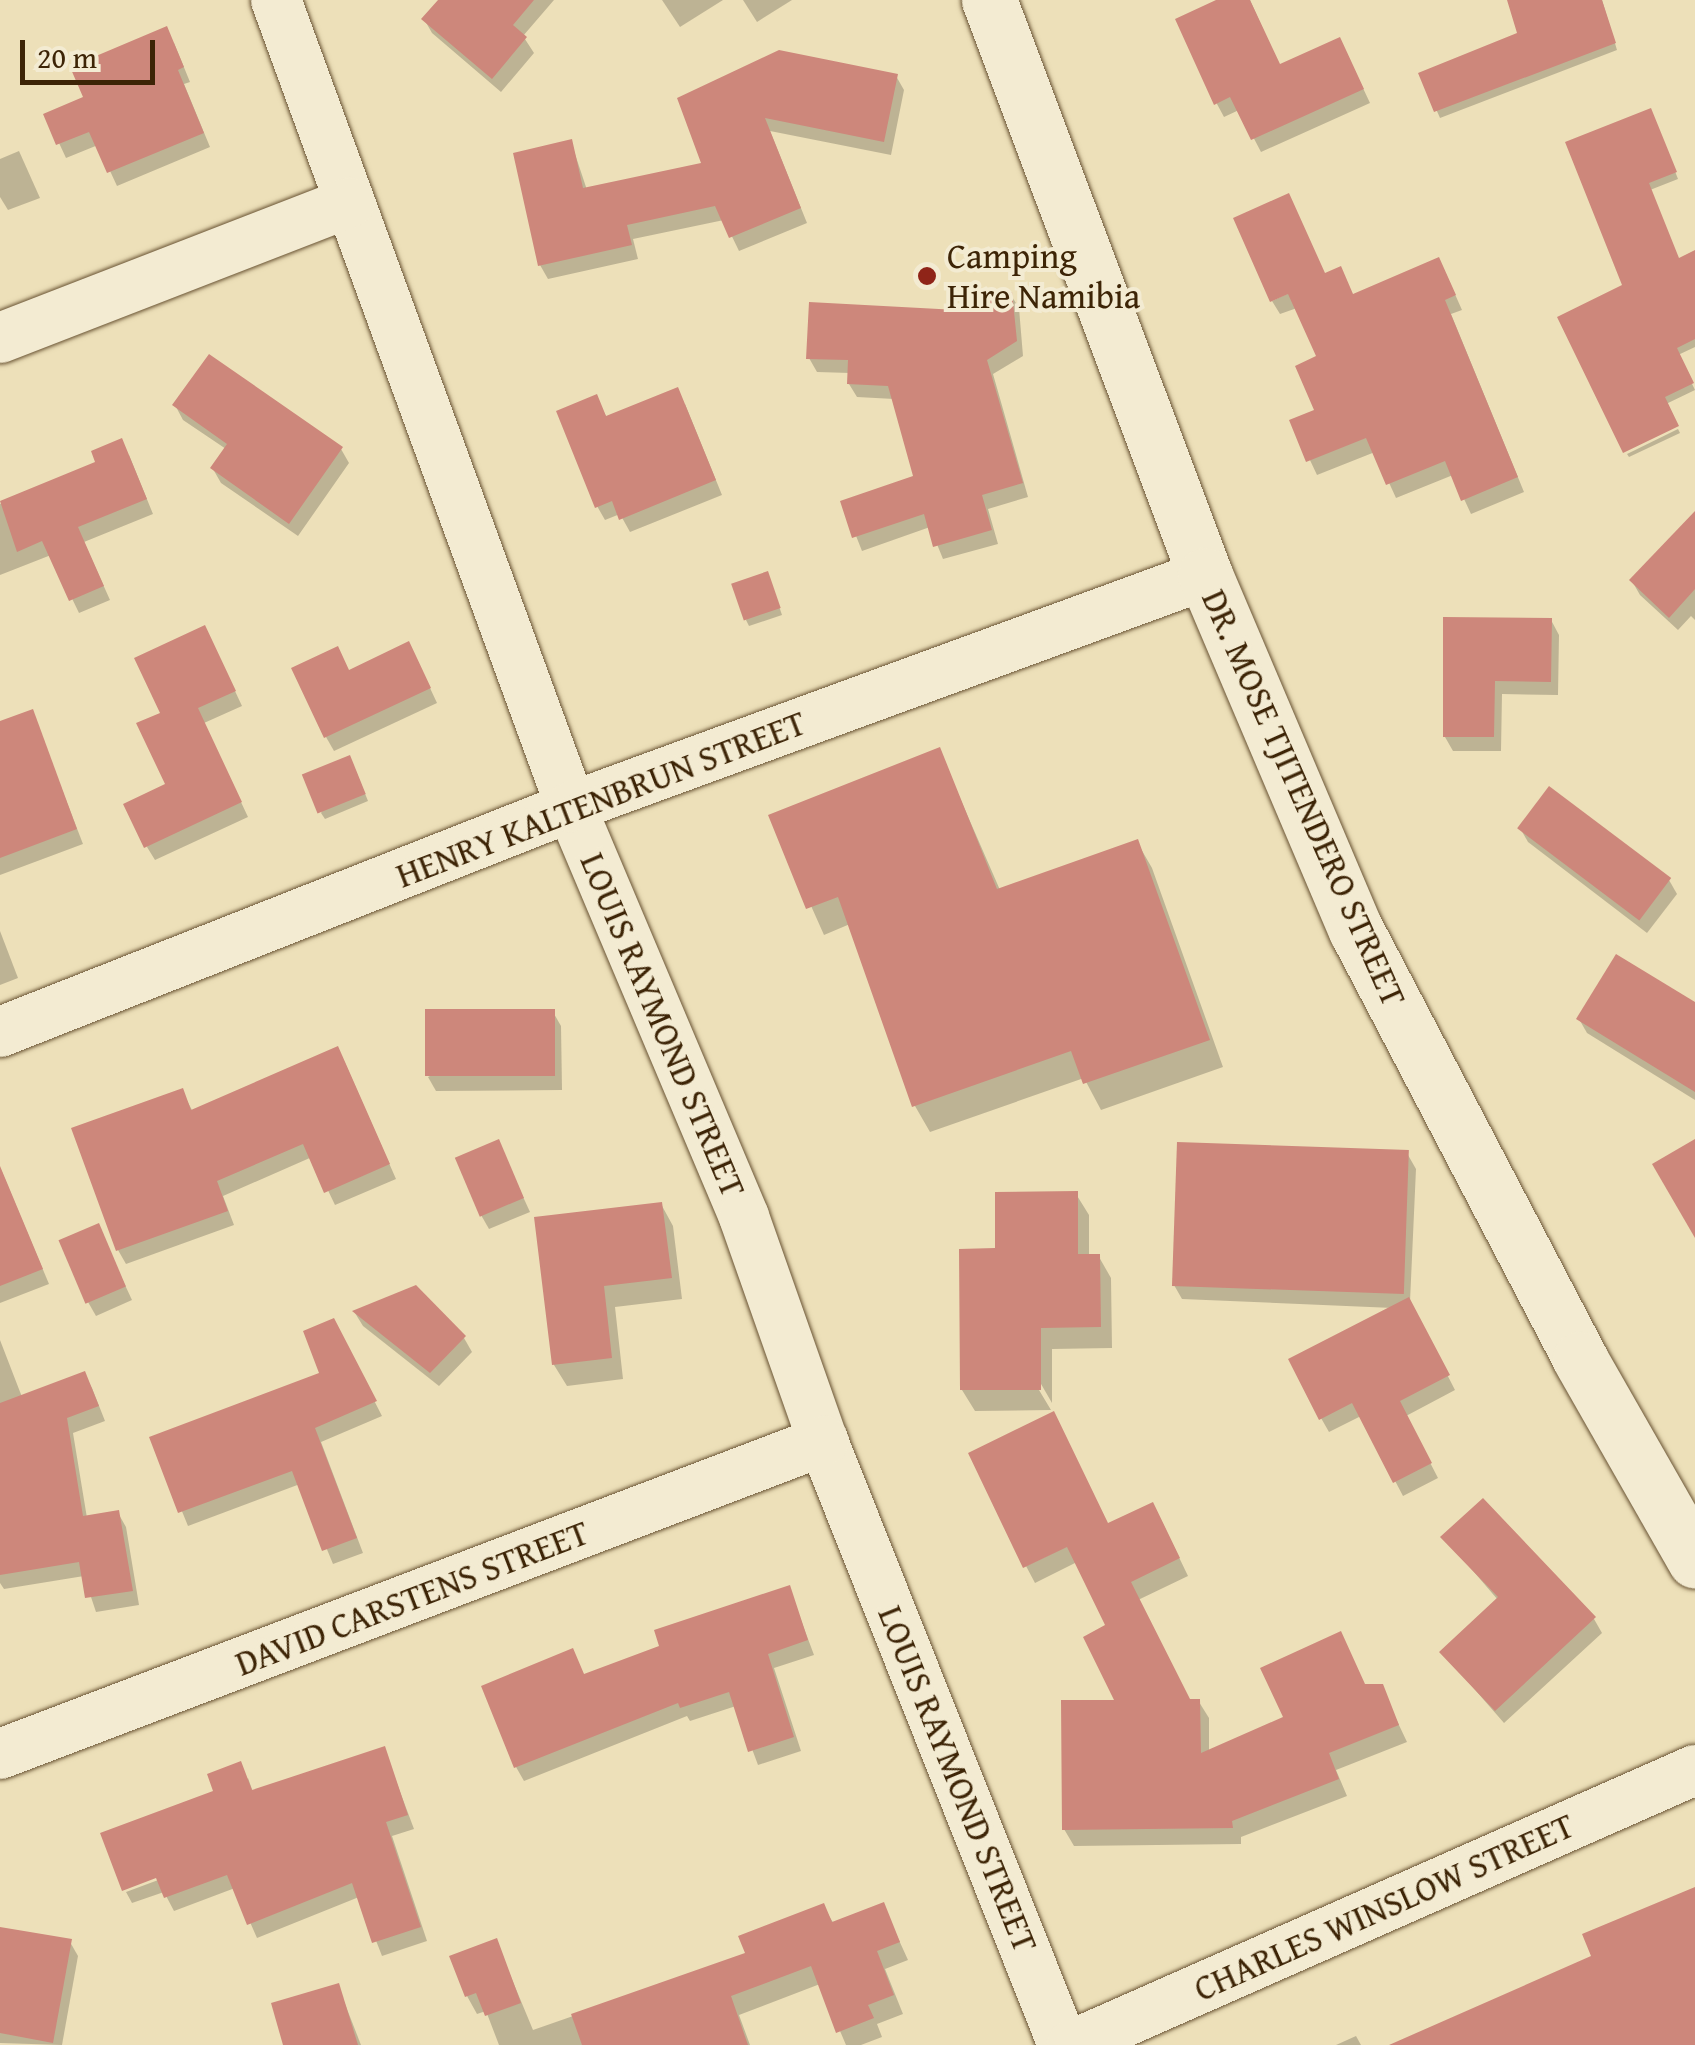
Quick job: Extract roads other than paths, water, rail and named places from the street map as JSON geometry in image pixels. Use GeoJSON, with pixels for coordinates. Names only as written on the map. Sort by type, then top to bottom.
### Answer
{"type":"FeatureCollection","features":[{"type":"Feature","properties":{"kind":"street","name":"LOUIS RAYMOND STREET"},"geometry":{"type":"LineString","coordinates":[[276,0],[571,807],[744,1217],[823,1440],[1063,2045]]}},
{"type":"Feature","properties":{"kind":"street","name":"DR. MOSE TJITENDERO STREET"},"geometry":{"type":"LineString","coordinates":[[989,0],[1205,575],[1356,930],[1580,1359],[1695,1561]]}},
{"type":"Feature","properties":{"kind":"street"},"geometry":{"type":"LineString","coordinates":[[0,338],[350,202]]}},
{"type":"Feature","properties":{"kind":"street","name":"HENRY KALTENBRUN STREET"},"geometry":{"type":"LineString","coordinates":[[0,1032],[571,807],[1205,575]]}},
{"type":"Feature","properties":{"kind":"street","name":"DAVID CARSTENS STREET"},"geometry":{"type":"LineString","coordinates":[[0,1754],[823,1440]]}},
{"type":"Feature","properties":{"kind":"street","name":"CHARLES WINSLOW STREET"},"geometry":{"type":"LineString","coordinates":[[1072,2045],[1695,1770]]}},
{"type":"Feature","properties":{"kind":"place","name":"Camping Hire Namibia"},"geometry":{"type":"Point","coordinates":[927,276]}}]}
